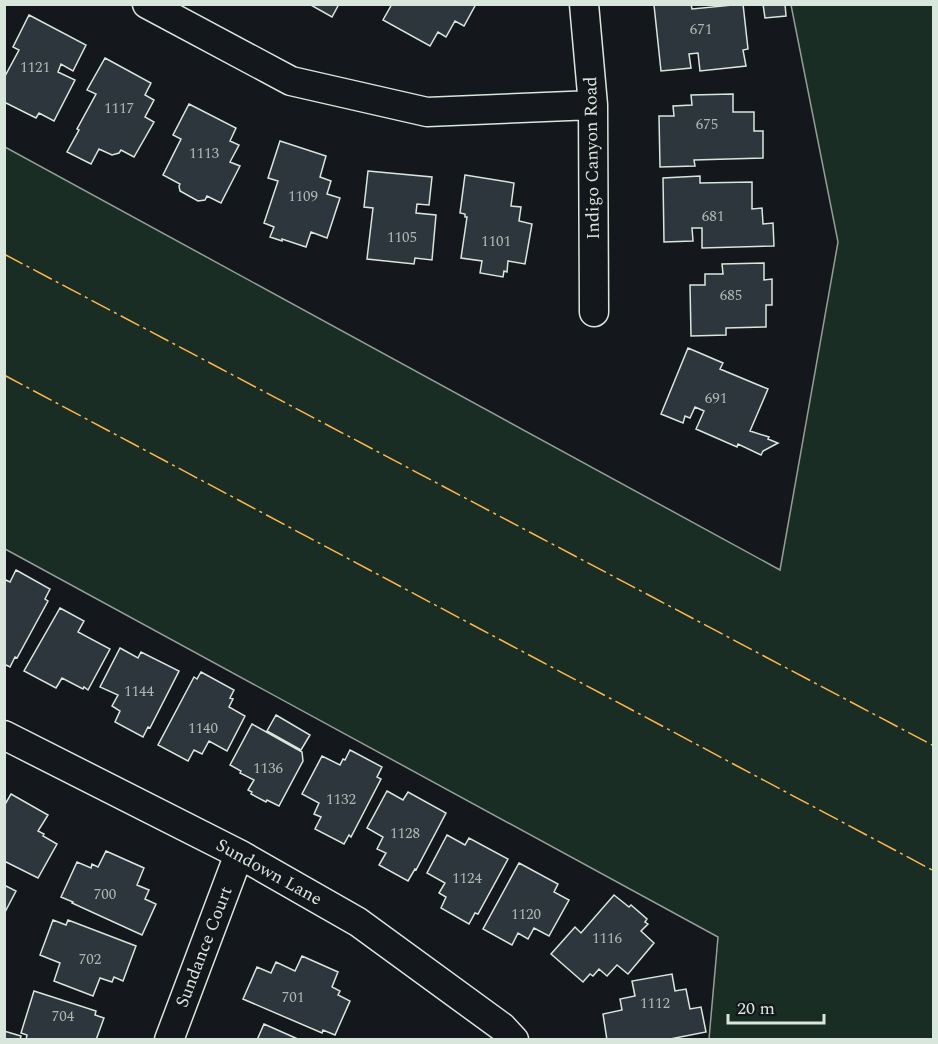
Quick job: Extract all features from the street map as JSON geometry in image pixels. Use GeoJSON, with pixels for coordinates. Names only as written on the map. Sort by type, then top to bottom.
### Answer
{"type":"FeatureCollection","features":[{"type":"Feature","properties":{"kind":"street"},"geometry":{"type":"LineString","coordinates":[[147,4],[291,81],[428,112],[593,105]]}},
{"type":"Feature","properties":{"kind":"street","name":"Indigo Canyon Road"},"geometry":{"type":"LineString","coordinates":[[585,4],[593,105],[594,312]]}},
{"type":"Feature","properties":{"kind":"street","name":"Sundown Lane"},"geometry":{"type":"LineString","coordinates":[[4,735],[239,854],[358,922],[502,1027],[514,1040]]}},
{"type":"Feature","properties":{"kind":"street","name":"Sundance Court"},"geometry":{"type":"LineString","coordinates":[[169,1040],[239,854]]}},
{"type":"Feature","properties":{"kind":"green space"},"geometry":{"type":"Polygon","coordinates":[[[791,5],[933,5],[933,1039],[709,1039],[718,937],[5,549],[5,147],[780,570],[838,242],[791,5]]]}},
{"type":"Feature","properties":{"kind":"building"},"geometry":{"type":"Polygon","coordinates":[[[309,4],[339,4],[332,17],[309,4]]]}},
{"type":"Feature","properties":{"kind":"building"},"geometry":{"type":"Polygon","coordinates":[[[392,4],[476,4],[464,26],[455,21],[446,37],[438,32],[430,46],[383,20],[392,4]]]}},
{"type":"Feature","properties":{"kind":"building"},"geometry":{"type":"Polygon","coordinates":[[[691,4],[692,9],[743,4],[748,49],[743,50],[746,66],[700,71],[698,53],[689,54],[691,68],[661,71],[654,5],[691,4]]]}},
{"type":"Feature","properties":{"kind":"building"},"geometry":{"type":"Polygon","coordinates":[[[763,4],[785,4],[786,16],[765,18],[763,4]]]}},
{"type":"Feature","properties":{"kind":"building"},"geometry":{"type":"Polygon","coordinates":[[[29,15],[86,45],[73,71],[61,64],[58,72],[75,80],[54,121],[39,113],[36,118],[4,102],[4,78],[19,50],[13,47],[29,15]]]}},
{"type":"Feature","properties":{"kind":"building"},"geometry":{"type":"Polygon","coordinates":[[[105,58],[151,83],[145,95],[154,100],[145,117],[154,122],[134,157],[121,150],[112,155],[99,149],[91,164],[67,152],[96,94],[87,90],[105,58]]]}},
{"type":"Feature","properties":{"kind":"building"},"geometry":{"type":"Polygon","coordinates":[[[733,94],[733,112],[754,112],[754,131],[763,131],[763,158],[694,160],[695,166],[660,167],[659,116],[674,116],[673,106],[692,105],[691,95],[733,94]]]}},
{"type":"Feature","properties":{"kind":"building"},"geometry":{"type":"Polygon","coordinates":[[[189,104],[236,128],[230,141],[239,145],[230,162],[240,166],[221,203],[207,196],[205,200],[198,201],[180,191],[180,184],[163,175],[181,139],[173,135],[189,104]]]}},
{"type":"Feature","properties":{"kind":"building"},"geometry":{"type":"Polygon","coordinates":[[[280,141],[326,156],[320,177],[331,181],[327,194],[340,198],[327,238],[311,232],[306,247],[270,237],[274,227],[264,223],[278,181],[268,178],[280,141]]]}},
{"type":"Feature","properties":{"kind":"building"},"geometry":{"type":"Polygon","coordinates":[[[368,171],[432,177],[429,205],[417,204],[416,213],[436,215],[432,260],[415,258],[414,264],[367,259],[373,208],[364,207],[368,171]]]}},
{"type":"Feature","properties":{"kind":"building"},"geometry":{"type":"Polygon","coordinates":[[[465,175],[514,183],[511,206],[521,207],[519,221],[532,224],[525,264],[508,261],[507,272],[504,271],[503,277],[480,273],[482,261],[461,258],[467,217],[460,213],[465,175]]]}},
{"type":"Feature","properties":{"kind":"building"},"geometry":{"type":"Polygon","coordinates":[[[700,176],[700,183],[752,182],[752,209],[762,208],[763,224],[773,223],[774,246],[702,248],[702,228],[692,228],[693,241],[664,242],[663,178],[700,176]]]}},
{"type":"Feature","properties":{"kind":"building"},"geometry":{"type":"Polygon","coordinates":[[[764,263],[764,280],[772,279],[772,305],[766,305],[766,327],[726,328],[726,335],[691,336],[690,285],[705,285],[705,274],[723,274],[722,264],[764,263]]]}},
{"type":"Feature","properties":{"kind":"building"},"geometry":{"type":"Polygon","coordinates":[[[688,348],[723,363],[720,369],[768,389],[750,431],[769,437],[768,439],[778,443],[763,451],[761,455],[696,429],[704,411],[695,407],[690,418],[685,416],[683,423],[661,414],[688,348]]]}},
{"type":"Feature","properties":{"kind":"building"},"geometry":{"type":"Polygon","coordinates":[[[16,570],[50,589],[45,599],[48,601],[10,667],[4,664],[4,583],[6,580],[10,582],[16,570]]]}},
{"type":"Feature","properties":{"kind":"building"},"geometry":{"type":"Polygon","coordinates":[[[60,608],[84,621],[78,632],[110,649],[88,690],[62,678],[56,688],[24,671],[60,608]]]}},
{"type":"Feature","properties":{"kind":"building"},"geometry":{"type":"Polygon","coordinates":[[[120,648],[138,658],[141,652],[179,671],[150,728],[148,727],[143,737],[115,722],[120,711],[112,706],[118,695],[100,687],[120,648]]]}},
{"type":"Feature","properties":{"kind":"building"},"geometry":{"type":"Polygon","coordinates":[[[201,672],[234,690],[229,707],[245,716],[227,751],[209,741],[202,754],[194,750],[188,761],[158,745],[194,677],[197,679],[201,672]]]}},
{"type":"Feature","properties":{"kind":"building"},"geometry":{"type":"Polygon","coordinates":[[[276,715],[310,735],[301,750],[267,731],[276,715]]]}},
{"type":"Feature","properties":{"kind":"building"},"geometry":{"type":"Polygon","coordinates":[[[252,724],[302,752],[303,761],[279,806],[251,794],[252,792],[248,790],[254,780],[230,765],[252,724]]]}},
{"type":"Feature","properties":{"kind":"building"},"geometry":{"type":"Polygon","coordinates":[[[350,750],[382,767],[377,777],[381,779],[351,837],[349,835],[344,844],[315,829],[321,817],[314,814],[319,803],[302,794],[322,756],[340,765],[350,750]]]}},
{"type":"Feature","properties":{"kind":"building"},"geometry":{"type":"Polygon","coordinates":[[[387,791],[403,800],[408,792],[446,813],[408,881],[379,865],[386,853],[377,849],[383,837],[367,828],[387,791]]]}},
{"type":"Feature","properties":{"kind":"building"},"geometry":{"type":"Polygon","coordinates":[[[11,794],[48,815],[38,831],[57,844],[38,878],[4,861],[4,806],[11,794]]]}},
{"type":"Feature","properties":{"kind":"building"},"geometry":{"type":"Polygon","coordinates":[[[447,835],[465,845],[469,838],[508,859],[478,914],[475,913],[469,924],[441,908],[446,897],[439,893],[445,883],[427,873],[447,835]]]}},
{"type":"Feature","properties":{"kind":"building"},"geometry":{"type":"Polygon","coordinates":[[[106,851],[144,868],[137,885],[149,890],[145,899],[156,904],[142,935],[61,897],[77,862],[91,868],[92,864],[98,867],[106,851]]]}},
{"type":"Feature","properties":{"kind":"building"},"geometry":{"type":"Polygon","coordinates":[[[519,863],[558,884],[554,892],[569,900],[549,936],[534,928],[528,939],[518,933],[512,945],[483,929],[519,863]]]}},
{"type":"Feature","properties":{"kind":"building"},"geometry":{"type":"Polygon","coordinates":[[[4,885],[16,891],[4,914],[4,885]]]}},
{"type":"Feature","properties":{"kind":"building"},"geometry":{"type":"Polygon","coordinates":[[[614,895],[629,907],[631,905],[647,919],[645,922],[648,924],[641,931],[654,943],[628,974],[617,965],[607,976],[599,969],[583,982],[551,954],[575,927],[581,933],[614,895]]]}},
{"type":"Feature","properties":{"kind":"building"},"geometry":{"type":"Polygon","coordinates":[[[53,920],[66,925],[68,920],[136,946],[123,981],[114,977],[112,982],[100,978],[93,996],[54,981],[60,963],[40,955],[53,920]]]}},
{"type":"Feature","properties":{"kind":"building"},"geometry":{"type":"Polygon","coordinates":[[[302,956],[338,972],[332,987],[340,991],[338,995],[350,1001],[335,1035],[323,1030],[322,1033],[243,999],[257,967],[271,973],[276,962],[295,971],[302,956]]]}},
{"type":"Feature","properties":{"kind":"building"},"geometry":{"type":"Polygon","coordinates":[[[672,974],[675,991],[686,989],[690,1009],[701,1007],[706,1032],[665,1040],[607,1040],[603,1014],[622,1010],[620,999],[635,996],[632,981],[672,974]]]}},
{"type":"Feature","properties":{"kind":"building"},"geometry":{"type":"Polygon","coordinates":[[[34,991],[96,1011],[95,1015],[104,1018],[96,1040],[26,1040],[27,1035],[21,1033],[34,991]]]}},
{"type":"Feature","properties":{"kind":"building"},"geometry":{"type":"Polygon","coordinates":[[[264,1024],[300,1040],[257,1040],[264,1024]]]}},
{"type":"Feature","properties":{"kind":"building"},"geometry":{"type":"Polygon","coordinates":[[[4,1031],[21,1036],[20,1040],[4,1040],[4,1031]]]}},
{"type":"Feature","properties":{"kind":"power"},"geometry":{"type":"LineString","coordinates":[[4,254],[934,746]]}},
{"type":"Feature","properties":{"kind":"power"},"geometry":{"type":"LineString","coordinates":[[4,375],[934,871]]}}]}
